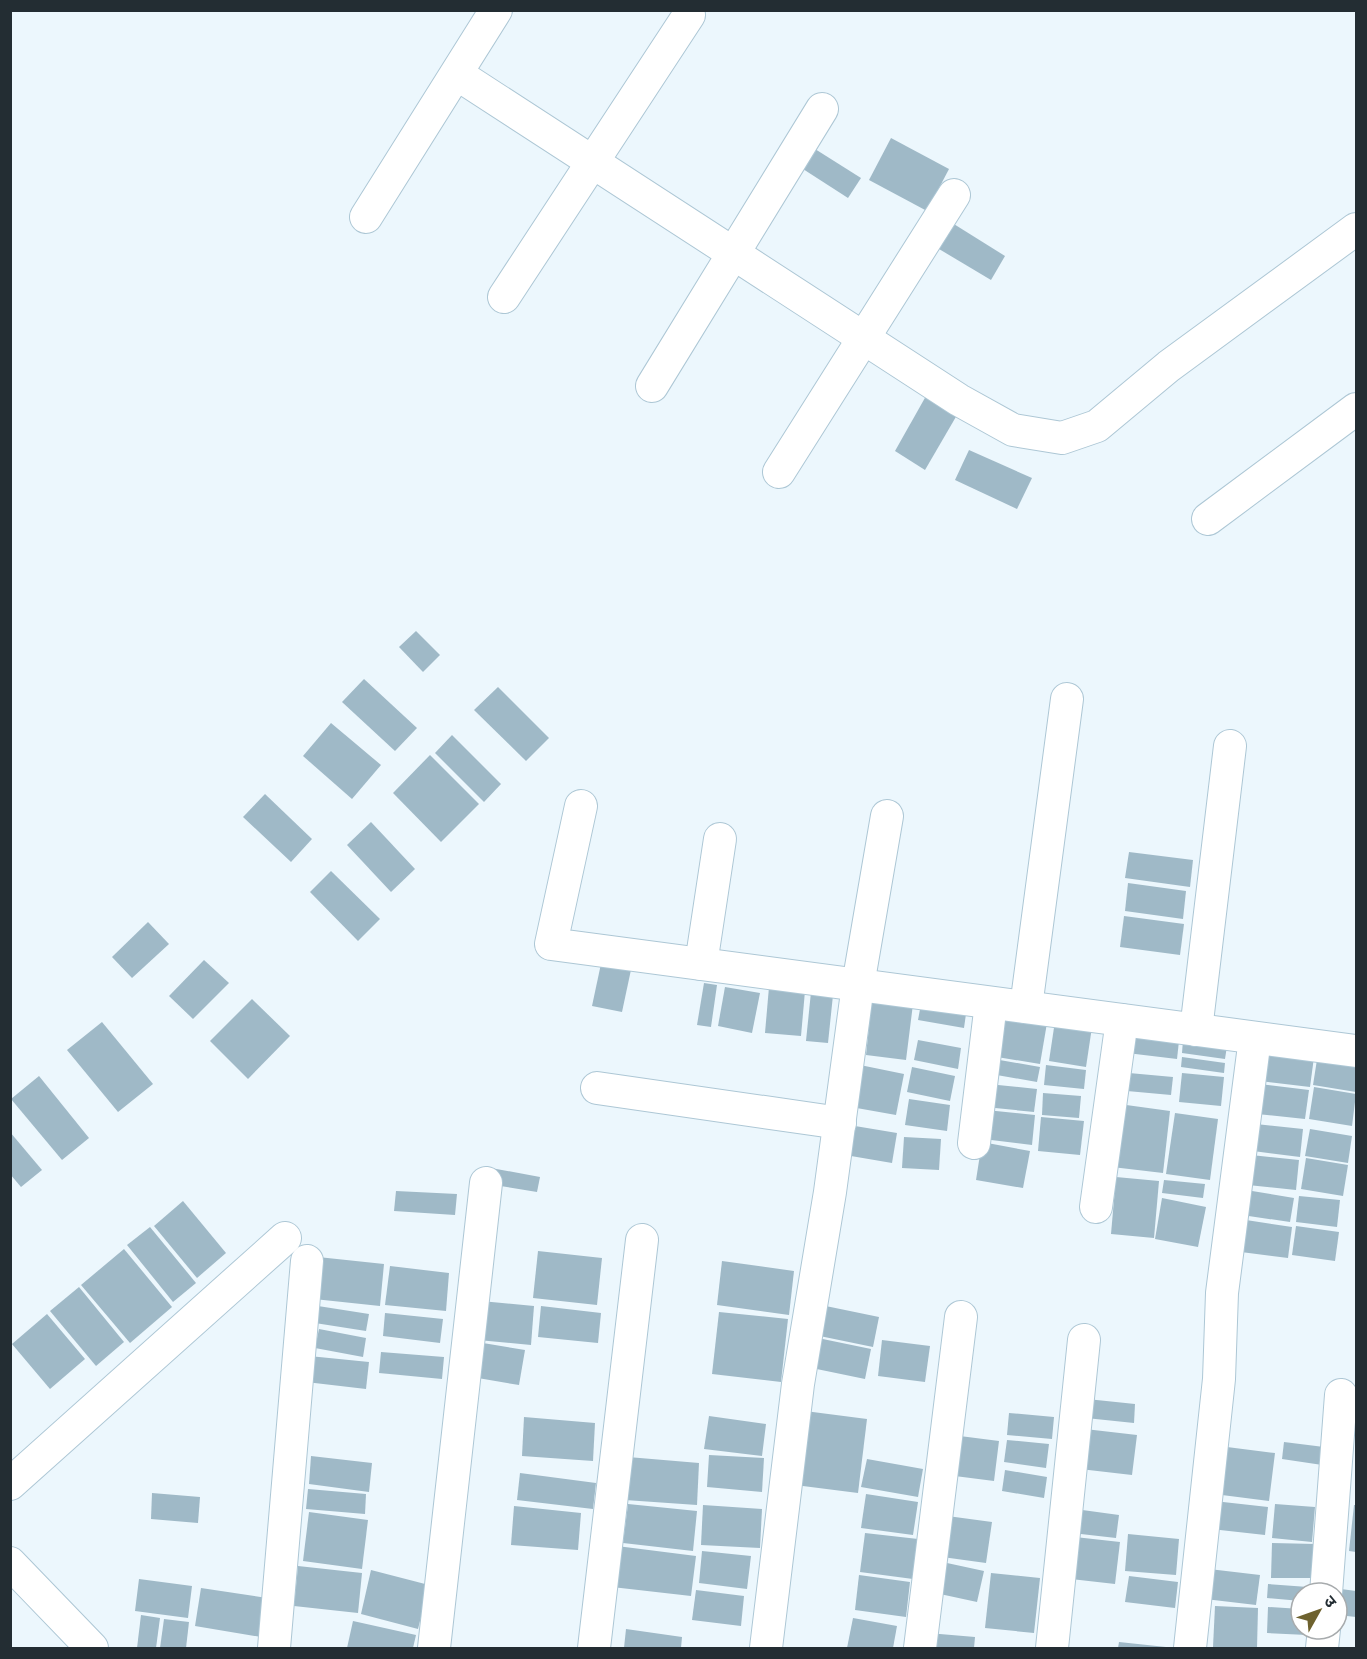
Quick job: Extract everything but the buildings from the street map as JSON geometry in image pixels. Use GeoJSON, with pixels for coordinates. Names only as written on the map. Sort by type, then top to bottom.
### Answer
{"type":"FeatureCollection","features":[{"type":"Feature","properties":{"kind":"street"},"geometry":{"type":"LineString","coordinates":[[366,217],[496,10]]}},
{"type":"Feature","properties":{"kind":"street"},"geometry":{"type":"LineString","coordinates":[[504,297],[689,15]]}},
{"type":"Feature","properties":{"kind":"street"},"geometry":{"type":"LineString","coordinates":[[457,74],[959,400],[1013,430],[1062,438],[1096,426],[1169,366],[1356,229]]}},
{"type":"Feature","properties":{"kind":"street"},"geometry":{"type":"LineString","coordinates":[[652,386],[822,109]]}},
{"type":"Feature","properties":{"kind":"street"},"geometry":{"type":"LineString","coordinates":[[780,472],[954,195]]}},
{"type":"Feature","properties":{"kind":"street"},"geometry":{"type":"LineString","coordinates":[[1208,519],[1356,409]]}},
{"type":"Feature","properties":{"kind":"street"},"geometry":{"type":"LineString","coordinates":[[1026,1007],[1068,699]]}},
{"type":"Feature","properties":{"kind":"street"},"geometry":{"type":"LineString","coordinates":[[1196,1030],[1230,746]]}},
{"type":"Feature","properties":{"kind":"street"},"geometry":{"type":"LineString","coordinates":[[582,806],[551,944],[1356,1051]]}},
{"type":"Feature","properties":{"kind":"street"},"geometry":{"type":"LineString","coordinates":[[766,1648],[798,1384],[840,1123],[858,985],[887,816]]}},
{"type":"Feature","properties":{"kind":"street"},"geometry":{"type":"LineString","coordinates":[[701,964],[720,838]]}},
{"type":"Feature","properties":{"kind":"street"},"geometry":{"type":"LineString","coordinates":[[974,1143],[992,1003]]}},
{"type":"Feature","properties":{"kind":"street"},"geometry":{"type":"LineString","coordinates":[[1096,1207],[1122,1020]]}},
{"type":"Feature","properties":{"kind":"street"},"geometry":{"type":"LineString","coordinates":[[1190,1648],[1219,1379],[1222,1293],[1255,1038]]}},
{"type":"Feature","properties":{"kind":"street"},"geometry":{"type":"LineString","coordinates":[[597,1088],[840,1123]]}},
{"type":"Feature","properties":{"kind":"street"},"geometry":{"type":"LineString","coordinates":[[434,1648],[486,1183]]}},
{"type":"Feature","properties":{"kind":"street"},"geometry":{"type":"LineString","coordinates":[[10,1484],[285,1238]]}},
{"type":"Feature","properties":{"kind":"street"},"geometry":{"type":"LineString","coordinates":[[594,1648],[642,1240]]}},
{"type":"Feature","properties":{"kind":"street"},"geometry":{"type":"LineString","coordinates":[[274,1648],[307,1261]]}},
{"type":"Feature","properties":{"kind":"street"},"geometry":{"type":"LineString","coordinates":[[920,1648],[961,1317]]}},
{"type":"Feature","properties":{"kind":"street"},"geometry":{"type":"LineString","coordinates":[[1052,1648],[1084,1340]]}},
{"type":"Feature","properties":{"kind":"street"},"geometry":{"type":"LineString","coordinates":[[1327,1581],[1341,1395]]}},
{"type":"Feature","properties":{"kind":"street"},"geometry":{"type":"LineString","coordinates":[[10,1563],[92,1648]]}}]}
